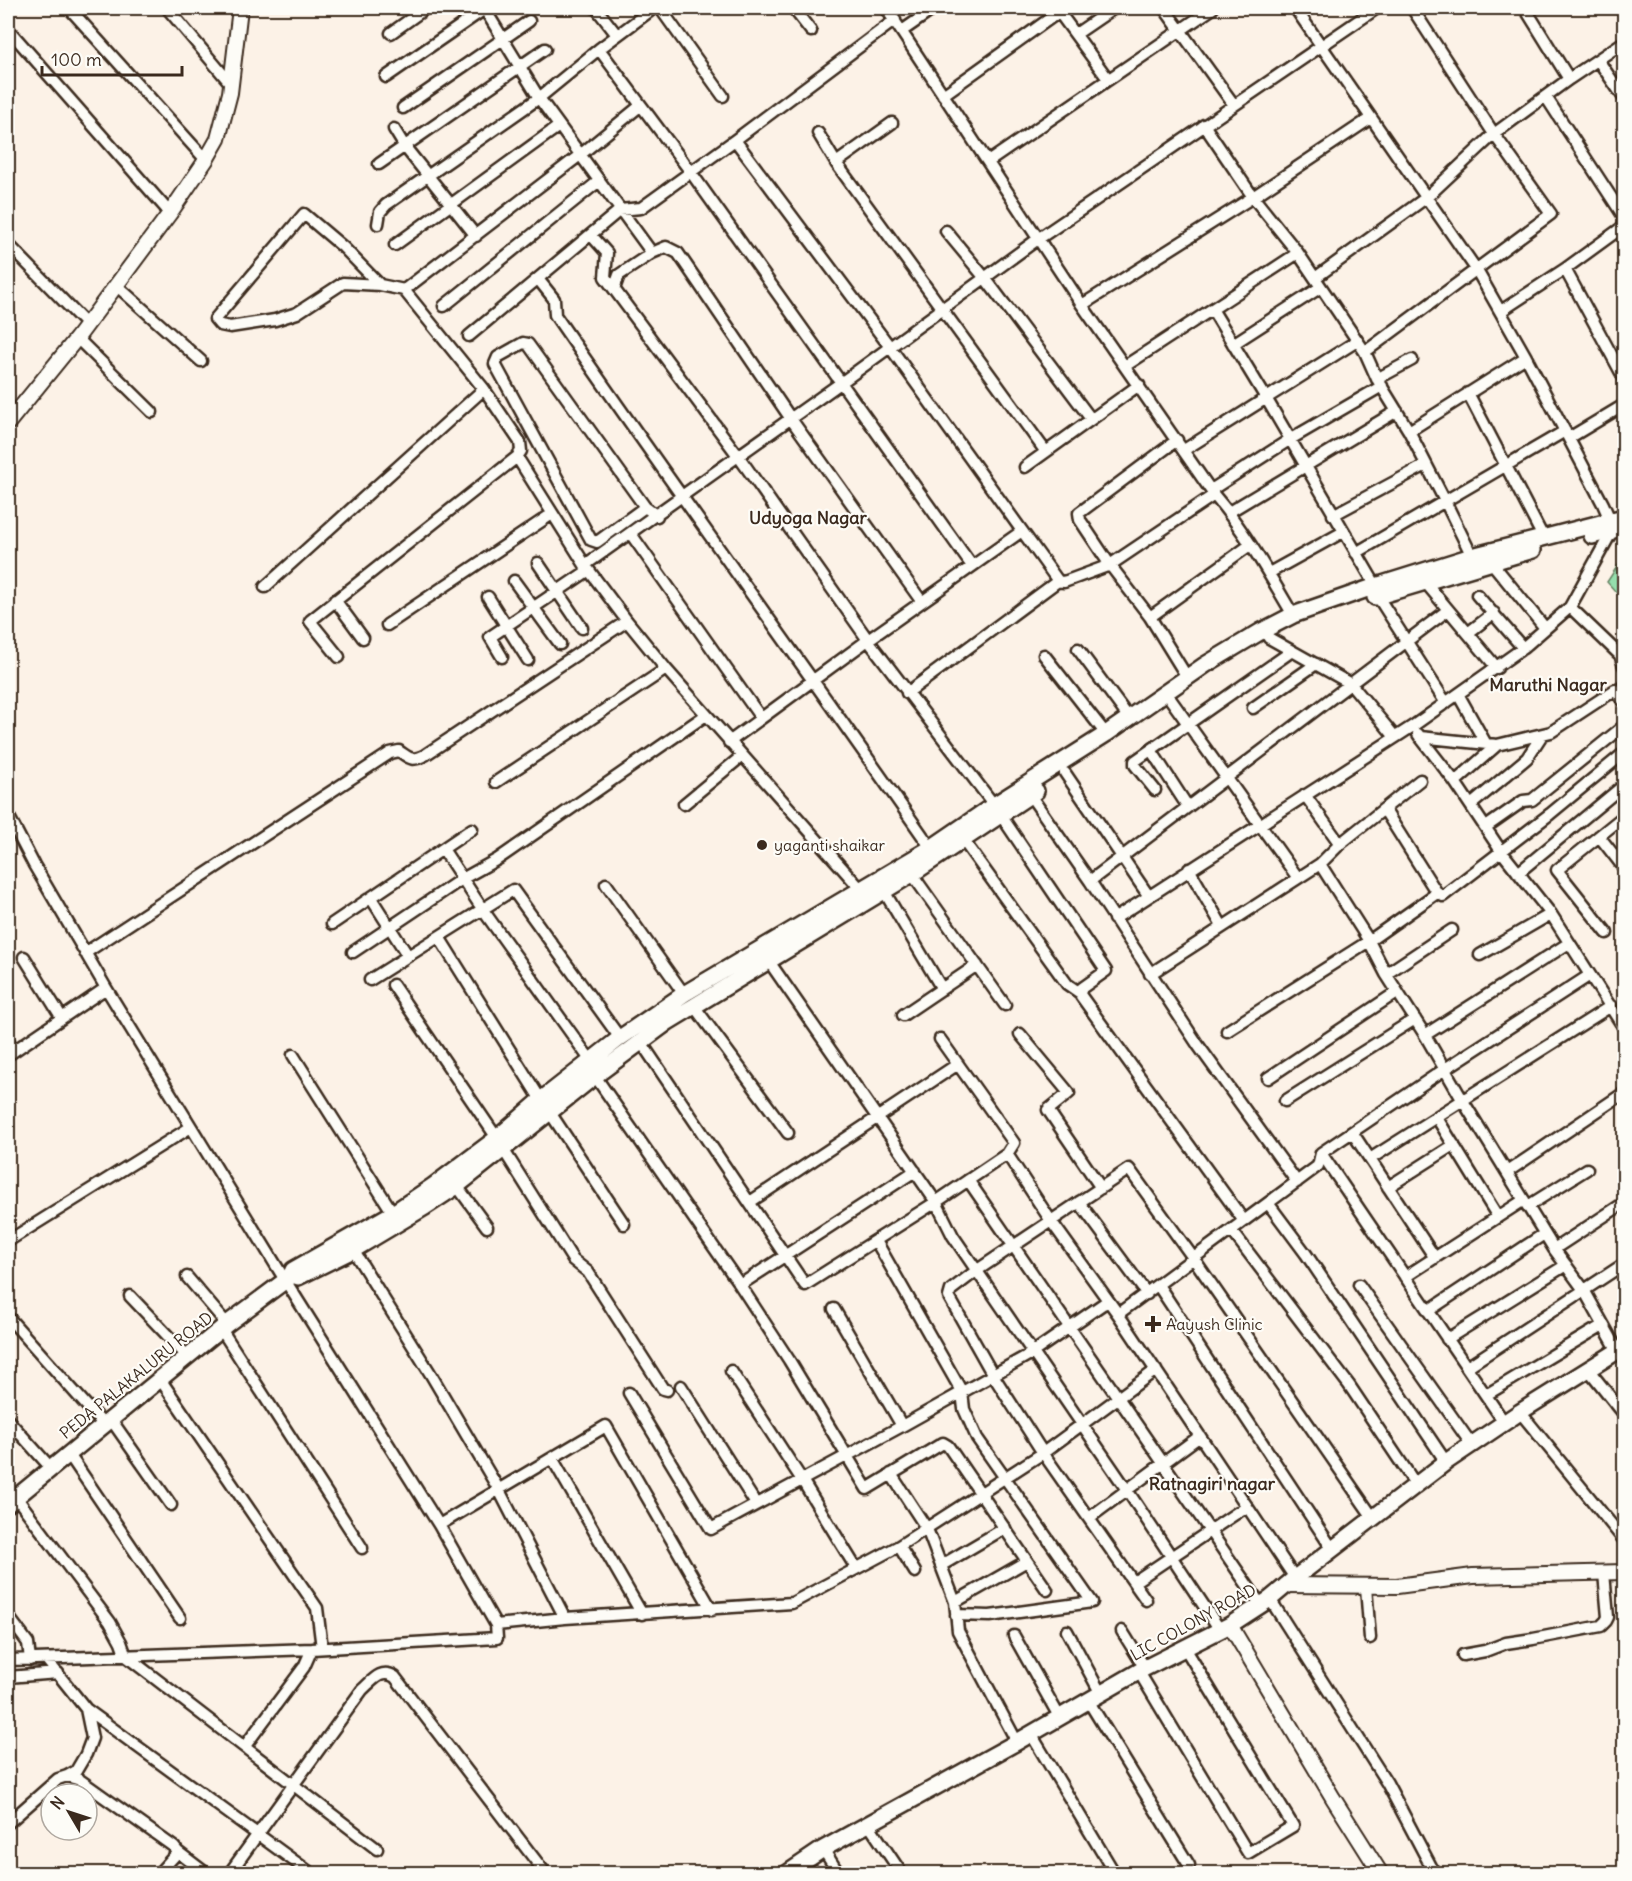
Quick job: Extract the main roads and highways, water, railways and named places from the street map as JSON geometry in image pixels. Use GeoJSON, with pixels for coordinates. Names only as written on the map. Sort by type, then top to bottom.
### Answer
{"type":"FeatureCollection","features":[{"type":"Feature","properties":{"kind":"main road"},"geometry":{"type":"LineString","coordinates":[[287,1278],[298,1278],[353,1250],[409,1218],[457,1186],[500,1144],[545,1106],[593,1069],[641,1042],[689,1000],[768,960],[866,895],[931,848],[997,810],[1187,678],[1267,634],[1312,619],[1472,556],[1543,537],[1618,524]]}},
{"type":"Feature","properties":{"kind":"main road"},"geometry":{"type":"LineString","coordinates":[[593,1069],[620,1038],[689,1000],[866,895],[884,891],[912,874],[963,840],[997,810],[1030,795],[1065,773],[1293,615],[1377,592],[1425,582],[1618,524]]}},
{"type":"Feature","properties":{"kind":"main road","name":"PEDA PALAKALURU ROAD"},"geometry":{"type":"LineString","coordinates":[[12,1501],[224,1326],[287,1278],[293,1270],[393,1213],[500,1144]]}},
{"type":"Feature","properties":{"kind":"main road","name":"LIC COLONY ROAD"},"geometry":{"type":"LineString","coordinates":[[786,1874],[823,1849],[1142,1670],[1225,1628],[1266,1602],[1446,1462],[1504,1422],[1622,1349]]}},
{"type":"Feature","properties":{"kind":"place","name":"yaganti shaikar"},"geometry":{"type":"Point","coordinates":[762,845]}},
{"type":"Feature","properties":{"kind":"place","name":"Aayush Clinic"},"geometry":{"type":"Point","coordinates":[1153,1324]}},
{"type":"Feature","properties":{"kind":"district","name":"Udyoga Nagar"},"geometry":{"type":"Point","coordinates":[808,518]}},
{"type":"Feature","properties":{"kind":"district","name":"Maruthi Nagar"},"geometry":{"type":"Point","coordinates":[1548,685]}},
{"type":"Feature","properties":{"kind":"district","name":"Ratnagiri nagar"},"geometry":{"type":"Point","coordinates":[1212,1484]}}]}
